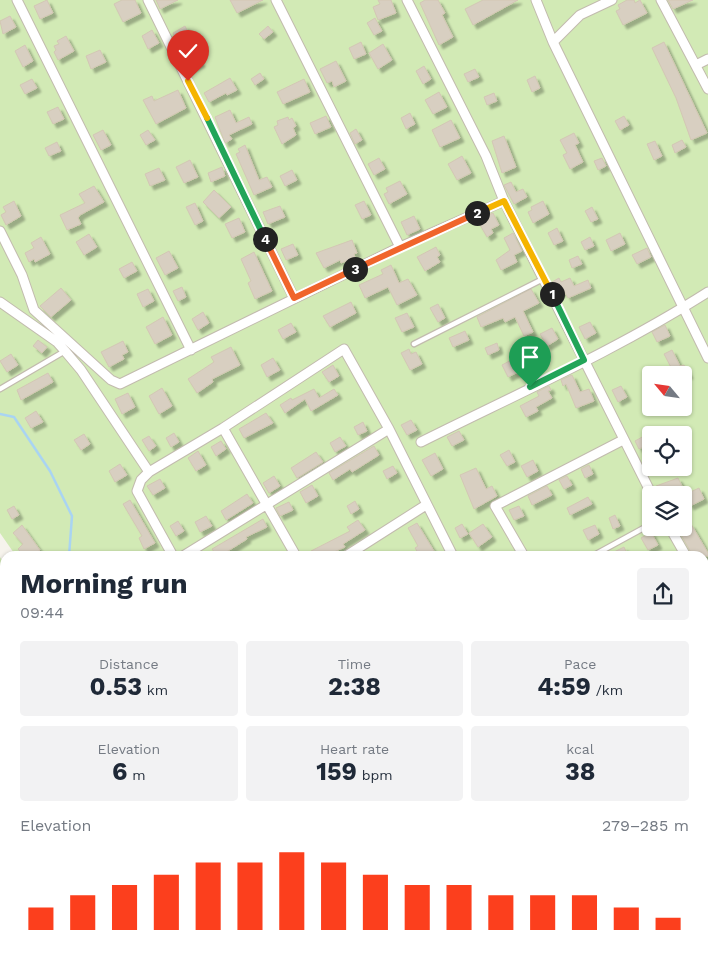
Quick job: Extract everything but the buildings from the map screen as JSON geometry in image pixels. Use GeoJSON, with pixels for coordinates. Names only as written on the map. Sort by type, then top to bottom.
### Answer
{"type":"FeatureCollection","features":[{"type":"Feature","properties":{"kind":"street"},"geometry":{"type":"LineString","coordinates":[[17,0],[191,350]]}},
{"type":"Feature","properties":{"kind":"street"},"geometry":{"type":"LineString","coordinates":[[148,0],[294,298]]}},
{"type":"Feature","properties":{"kind":"street"},"geometry":{"type":"LineString","coordinates":[[276,0],[400,247]]}},
{"type":"Feature","properties":{"kind":"street"},"geometry":{"type":"LineString","coordinates":[[407,0],[486,156],[504,201],[545,279],[647,486]]}},
{"type":"Feature","properties":{"kind":"street"},"geometry":{"type":"LineString","coordinates":[[536,0],[553,42],[708,358]]}},
{"type":"Feature","properties":{"kind":"street"},"geometry":{"type":"LineString","coordinates":[[553,42],[580,15],[612,0]]}},
{"type":"Feature","properties":{"kind":"street"},"geometry":{"type":"LineString","coordinates":[[661,0],[708,89]]}},
{"type":"Feature","properties":{"kind":"street"},"geometry":{"type":"LineString","coordinates":[[696,65],[708,59]]}},
{"type":"Feature","properties":{"kind":"street"},"geometry":{"type":"LineString","coordinates":[[0,231],[22,275],[34,310],[111,380],[120,384],[400,247],[504,201]]}},
{"type":"Feature","properties":{"kind":"street"},"geometry":{"type":"LineString","coordinates":[[421,442],[584,360],[683,308],[708,292]]}},
{"type":"Feature","properties":{"kind":"street"},"geometry":{"type":"LineString","coordinates":[[0,302],[57,342],[65,351],[81,370],[149,472]]}},
{"type":"Feature","properties":{"kind":"street"},"geometry":{"type":"LineString","coordinates":[[170,551],[137,491],[141,480],[149,472],[223,428],[344,349],[389,429],[449,551]]}},
{"type":"Feature","properties":{"kind":"street"},"geometry":{"type":"LineString","coordinates":[[223,428],[293,551]]}},
{"type":"Feature","properties":{"kind":"street"},"geometry":{"type":"LineString","coordinates":[[191,551],[389,429]]}},
{"type":"Feature","properties":{"kind":"street"},"geometry":{"type":"LineString","coordinates":[[521,551],[495,506],[623,440]]}},
{"type":"Feature","properties":{"kind":"street"},"geometry":{"type":"LineString","coordinates":[[354,551],[426,505]]}},
{"type":"Feature","properties":{"kind":"street"},"geometry":{"type":"LineString","coordinates":[[675,536],[683,551]]}},
{"type":"Feature","properties":{"kind":"lane"},"geometry":{"type":"LineString","coordinates":[[414,344],[545,279]]}},
{"type":"Feature","properties":{"kind":"lane"},"geometry":{"type":"LineString","coordinates":[[0,389],[65,351]]}},
{"type":"Feature","properties":{"kind":"lane"},"geometry":{"type":"LineString","coordinates":[[602,551],[642,529]]}},
{"type":"Feature","properties":{"kind":"green space"},"geometry":{"type":"Polygon","coordinates":[[[0,0],[708,0],[708,551],[13,551],[0,533],[0,0]]]}},
{"type":"Feature","properties":{"kind":"waterway"},"geometry":{"type":"LineString","coordinates":[[0,414],[14,417],[50,471],[72,516],[69,551]]}},
{"type":"Feature","properties":{"kind":"route"},"geometry":{"type":"LineString","coordinates":[[188,81],[294,298],[400,247],[504,201],[545,279],[584,360],[530,387]]}}]}
